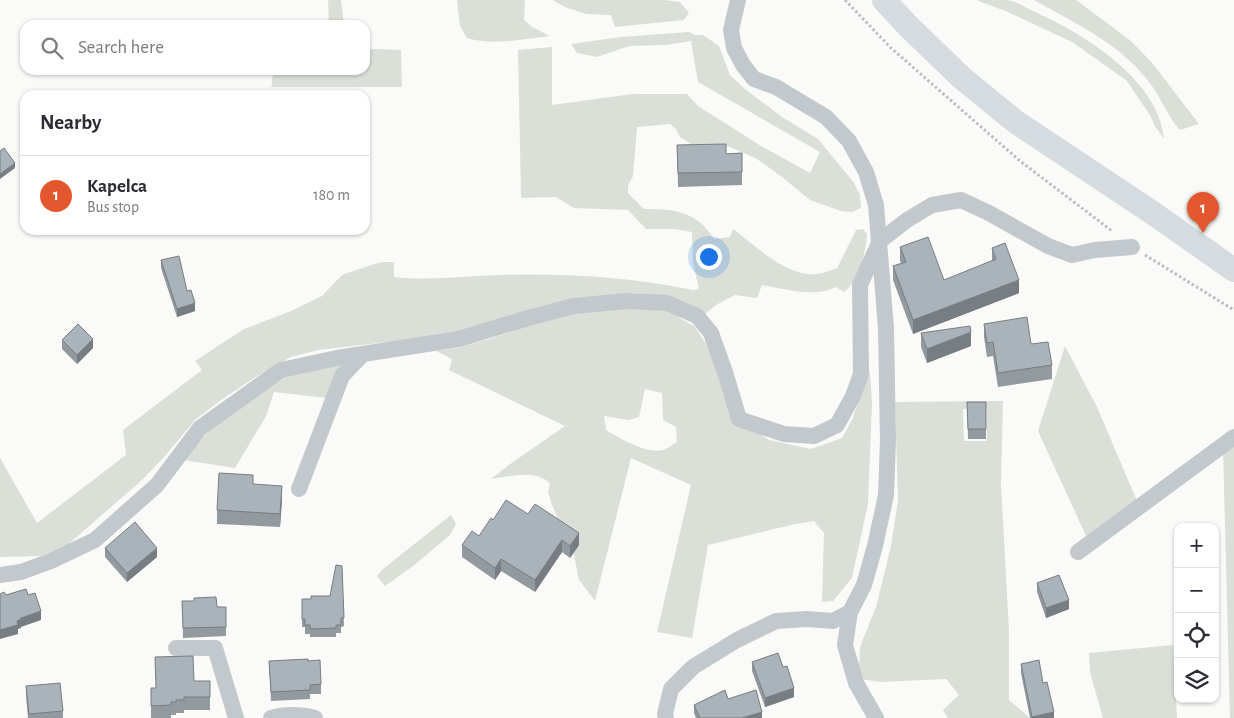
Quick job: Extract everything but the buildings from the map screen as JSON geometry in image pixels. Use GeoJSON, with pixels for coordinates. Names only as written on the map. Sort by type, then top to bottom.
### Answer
{"type":"FeatureCollection","features":[{"type":"Feature","properties":{"kind":"street"},"geometry":{"type":"LineString","coordinates":[[738,0],[731,30],[734,48],[743,65],[754,79],[776,87],[826,117],[849,141],[866,172],[876,204],[888,377],[886,495],[864,585],[850,612],[845,645],[856,683],[876,718]]}},
{"type":"Feature","properties":{"kind":"street"},"geometry":{"type":"LineString","coordinates":[[884,0],[962,78],[1016,122],[1150,210],[1234,270]]}},
{"type":"Feature","properties":{"kind":"street"},"geometry":{"type":"LineString","coordinates":[[0,574],[21,572],[52,561],[95,540],[156,485],[200,428],[235,401],[281,370],[337,358],[459,339],[574,306],[628,301],[667,304],[697,316],[711,333],[739,419],[784,434],[814,436],[837,425],[853,396],[861,374],[860,285],[880,241],[907,220],[932,205],[961,200],[989,213],[1048,246],[1072,255],[1095,250],[1132,247]]}},
{"type":"Feature","properties":{"kind":"street"},"geometry":{"type":"LineString","coordinates":[[299,489],[342,376],[363,354]]}},
{"type":"Feature","properties":{"kind":"street"},"geometry":{"type":"LineString","coordinates":[[1078,552],[1234,437]]}},
{"type":"Feature","properties":{"kind":"street"},"geometry":{"type":"LineString","coordinates":[[666,718],[665,714],[670,689],[693,666],[737,640],[776,621],[834,621],[850,612]]}},
{"type":"Feature","properties":{"kind":"street"},"geometry":{"type":"LineString","coordinates":[[176,648],[215,648],[236,718]]}},
{"type":"Feature","properties":{"kind":"street"},"geometry":{"type":"LineString","coordinates":[[271,718],[280,715],[315,718]]}},
{"type":"Feature","properties":{"kind":"path"},"geometry":{"type":"LineString","coordinates":[[845,0],[891,48],[1020,161],[1132,247],[1234,310]]}},
{"type":"Feature","properties":{"kind":"shaded area"},"geometry":{"type":"Polygon","coordinates":[[[328,0],[341,0],[343,20],[329,20],[328,0]]]}},
{"type":"Feature","properties":{"kind":"shaded area"},"geometry":{"type":"Polygon","coordinates":[[[457,0],[525,0],[524,20],[532,27],[550,36],[498,42],[467,38],[460,26],[457,0]]]}},
{"type":"Feature","properties":{"kind":"shaded area"},"geometry":{"type":"Polygon","coordinates":[[[552,0],[664,0],[680,2],[689,13],[684,20],[615,27],[611,15],[586,14],[565,7],[552,0]]]}},
{"type":"Feature","properties":{"kind":"shaded area"},"geometry":{"type":"Polygon","coordinates":[[[976,0],[1007,0],[1014,2],[1054,21],[1096,46],[1134,79],[1149,97],[1159,118],[1164,139],[1126,80],[1072,42],[1008,12],[976,0]]]}},
{"type":"Feature","properties":{"kind":"shaded area"},"geometry":{"type":"Polygon","coordinates":[[[1034,0],[1076,0],[1131,41],[1153,64],[1199,124],[1180,130],[1171,119],[1149,82],[1124,56],[1096,35],[1034,0]]]}},
{"type":"Feature","properties":{"kind":"shaded area"},"geometry":{"type":"Polygon","coordinates":[[[689,32],[695,35],[703,35],[719,46],[730,75],[782,117],[818,139],[854,183],[860,195],[861,208],[852,212],[841,211],[810,200],[757,159],[730,147],[713,144],[691,144],[680,137],[676,129],[670,124],[637,127],[633,176],[628,186],[628,193],[644,209],[675,211],[692,217],[700,222],[714,239],[730,237],[733,229],[772,259],[795,271],[806,274],[818,274],[837,268],[856,230],[863,229],[867,234],[863,258],[858,274],[844,292],[836,287],[819,292],[809,292],[762,285],[757,298],[735,295],[716,305],[705,314],[672,298],[634,293],[566,302],[449,335],[318,350],[291,357],[254,378],[195,420],[141,481],[65,547],[41,556],[0,557],[0,458],[37,523],[126,455],[123,430],[202,370],[195,361],[244,329],[291,311],[322,296],[342,275],[374,264],[394,262],[394,277],[421,279],[500,275],[573,275],[646,282],[693,290],[699,289],[693,263],[692,232],[674,229],[646,229],[628,210],[574,208],[556,197],[521,198],[518,50],[552,47],[552,105],[633,94],[687,94],[698,106],[761,146],[810,173],[820,152],[698,82],[691,41],[665,45],[629,46],[597,57],[577,53],[571,44],[621,37],[689,32]]]}},
{"type":"Feature","properties":{"kind":"shaded area"},"geometry":{"type":"Polygon","coordinates":[[[370,50],[401,50],[402,87],[269,87],[272,86],[274,75],[370,75],[370,50]]]}},
{"type":"Feature","properties":{"kind":"shaded area"},"geometry":{"type":"Polygon","coordinates":[[[626,307],[668,311],[695,327],[708,347],[739,419],[769,440],[811,449],[842,438],[853,418],[866,373],[870,372],[872,404],[868,504],[852,578],[833,601],[822,602],[824,533],[814,521],[795,524],[708,545],[692,638],[657,632],[691,485],[631,458],[595,601],[579,580],[571,540],[560,525],[551,502],[548,492],[550,484],[538,476],[530,475],[514,475],[491,479],[565,426],[449,370],[452,359],[436,351],[457,348],[486,340],[569,312],[626,307]],[[645,389],[639,417],[629,420],[604,416],[606,430],[641,448],[656,451],[667,449],[677,442],[676,427],[663,420],[662,393],[645,389]]]}},
{"type":"Feature","properties":{"kind":"shaded area"},"geometry":{"type":"Polygon","coordinates":[[[1065,346],[1097,407],[1137,501],[1087,538],[1038,431],[1065,346]]]}},
{"type":"Feature","properties":{"kind":"shaded area"},"geometry":{"type":"Polygon","coordinates":[[[338,362],[340,368],[327,398],[274,392],[266,416],[235,468],[183,460],[217,422],[282,379],[296,371],[338,362]]]}},
{"type":"Feature","properties":{"kind":"shaded area"},"geometry":{"type":"Polygon","coordinates":[[[1003,401],[1001,483],[1009,632],[1009,700],[1030,718],[948,718],[943,710],[959,695],[946,679],[881,682],[860,679],[860,647],[876,607],[891,546],[898,500],[895,402],[1003,401]],[[987,408],[963,409],[964,441],[987,441],[987,408]]]}},
{"type":"Feature","properties":{"kind":"shaded area"},"geometry":{"type":"Polygon","coordinates":[[[1234,443],[1234,718],[1230,718],[1223,449],[1234,443]]]}},
{"type":"Feature","properties":{"kind":"shaded area"},"geometry":{"type":"Polygon","coordinates":[[[451,515],[456,524],[450,535],[413,566],[385,586],[377,576],[383,569],[451,515]]]}},
{"type":"Feature","properties":{"kind":"shaded area"},"geometry":{"type":"Polygon","coordinates":[[[1173,645],[1174,703],[1176,703],[1177,718],[1103,718],[1090,672],[1089,653],[1173,645]]]}},
{"type":"Feature","properties":{"kind":"place","name":"Kapelca"},"geometry":{"type":"Point","coordinates":[1203,233]}}]}
